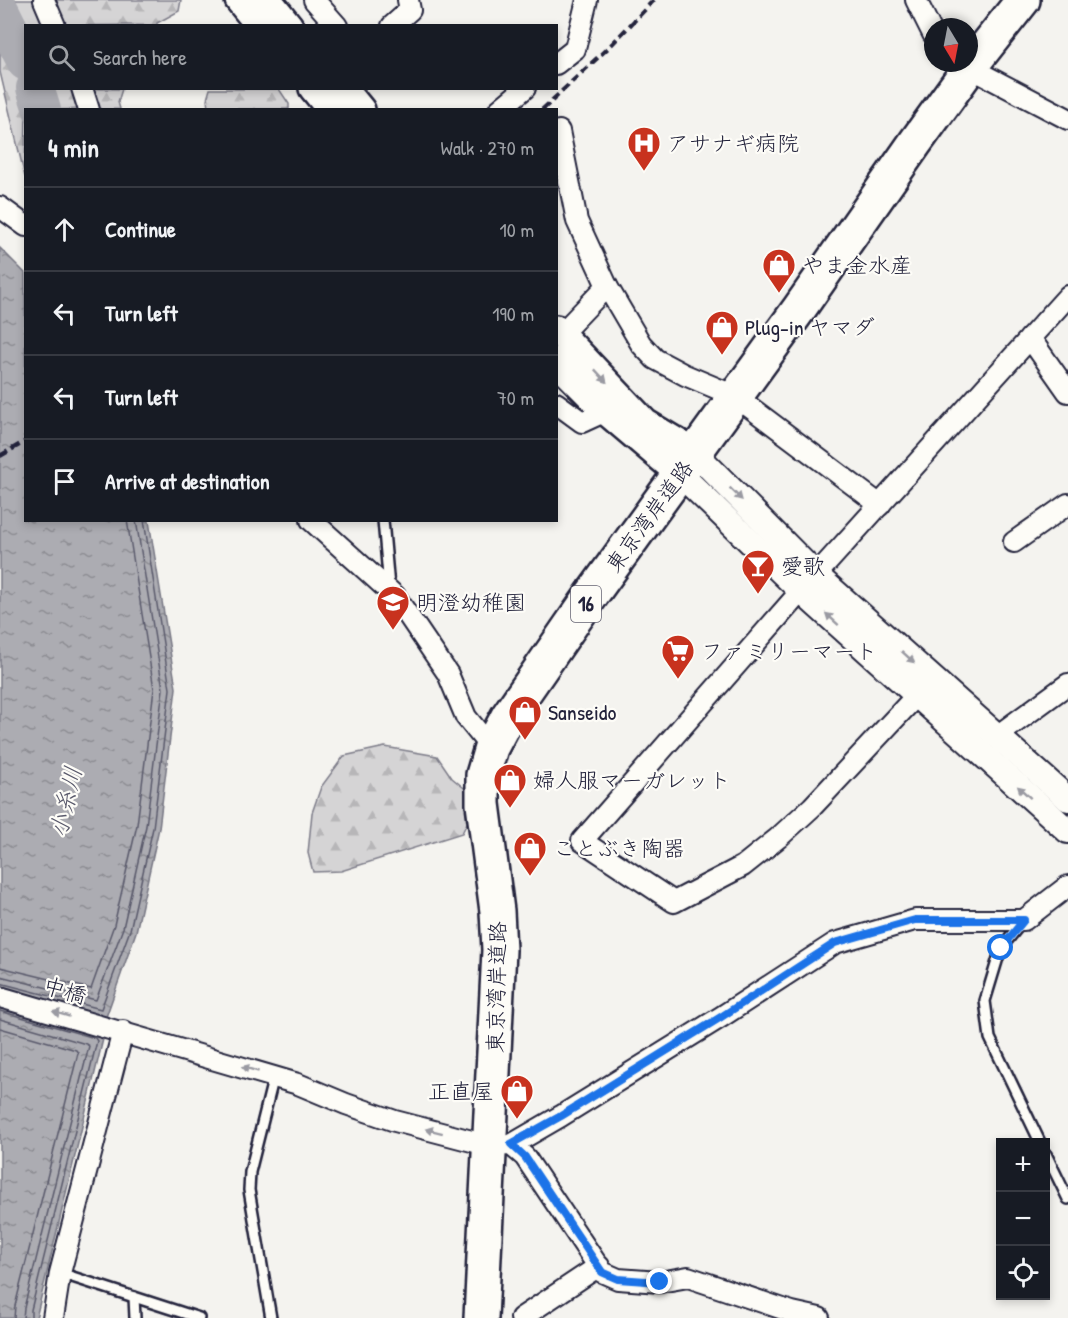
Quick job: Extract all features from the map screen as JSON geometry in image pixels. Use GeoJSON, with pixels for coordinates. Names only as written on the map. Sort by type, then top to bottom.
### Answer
{"type":"FeatureCollection","features":[{"type":"Feature","properties":{"kind":"highway","name":"東京湾岸道路"},"geometry":{"type":"LineString","coordinates":[[978,50],[1023,0]]}},
{"type":"Feature","properties":{"kind":"highway","name":"東京湾岸道路"},"geometry":{"type":"LineString","coordinates":[[481,1318],[501,1145],[497,911],[483,804],[483,775],[490,748],[521,698],[960,72]]}},
{"type":"Feature","properties":{"kind":"main road"},"geometry":{"type":"LineString","coordinates":[[239,0],[258,24]]}},
{"type":"Feature","properties":{"kind":"main road"},"geometry":{"type":"LineString","coordinates":[[268,0],[288,24]]}},
{"type":"Feature","properties":{"kind":"main road"},"geometry":{"type":"LineString","coordinates":[[316,90],[329,108]]}},
{"type":"Feature","properties":{"kind":"main road"},"geometry":{"type":"LineString","coordinates":[[345,90],[359,108]]}},
{"type":"Feature","properties":{"kind":"main road"},"geometry":{"type":"LineString","coordinates":[[559,331],[645,423],[687,463]]}},
{"type":"Feature","properties":{"kind":"main road"},"geometry":{"type":"LineString","coordinates":[[558,363],[606,411],[687,463]]}},
{"type":"Feature","properties":{"kind":"street"},"geometry":{"type":"LineString","coordinates":[[44,0],[54,24]]}},
{"type":"Feature","properties":{"kind":"street"},"geometry":{"type":"LineString","coordinates":[[314,0],[335,24]]}},
{"type":"Feature","properties":{"kind":"street"},"geometry":{"type":"LineString","coordinates":[[394,24],[410,9],[408,0]]}},
{"type":"Feature","properties":{"kind":"street"},"geometry":{"type":"LineString","coordinates":[[558,62],[575,49],[587,0]]}},
{"type":"Feature","properties":{"kind":"street"},"geometry":{"type":"LineString","coordinates":[[916,0],[925,18]]}},
{"type":"Feature","properties":{"kind":"street"},"geometry":{"type":"LineString","coordinates":[[978,72],[1068,119]]}},
{"type":"Feature","properties":{"kind":"street"},"geometry":{"type":"LineString","coordinates":[[83,90],[88,108]]}},
{"type":"Feature","properties":{"kind":"street"},"geometry":{"type":"LineString","coordinates":[[501,108],[523,90]]}},
{"type":"Feature","properties":{"kind":"street"},"geometry":{"type":"LineString","coordinates":[[558,131],[577,221],[607,286],[641,344],[655,359],[685,375],[735,396],[880,505]]}},
{"type":"Feature","properties":{"kind":"street"},"geometry":{"type":"LineString","coordinates":[[0,207],[24,225]]}},
{"type":"Feature","properties":{"kind":"street"},"geometry":{"type":"LineString","coordinates":[[559,331],[607,286]]}},
{"type":"Feature","properties":{"kind":"street"},"geometry":{"type":"LineString","coordinates":[[917,695],[812,807],[778,838],[743,866],[674,902],[582,842],[809,583],[1068,296]]}},
{"type":"Feature","properties":{"kind":"street"},"geometry":{"type":"LineString","coordinates":[[1030,338],[1068,392]]}},
{"type":"Feature","properties":{"kind":"street"},"geometry":{"type":"LineString","coordinates":[[558,404],[582,422],[606,411]]}},
{"type":"Feature","properties":{"kind":"street"},"geometry":{"type":"LineString","coordinates":[[687,463],[809,583],[917,695],[1068,831]]}},
{"type":"Feature","properties":{"kind":"street"},"geometry":{"type":"LineString","coordinates":[[1014,542],[1068,504]]}},
{"type":"Feature","properties":{"kind":"street"},"geometry":{"type":"LineString","coordinates":[[312,522],[395,596],[448,674],[466,717],[490,748]]}},
{"type":"Feature","properties":{"kind":"street"},"geometry":{"type":"LineString","coordinates":[[809,583],[997,736],[1068,799]]}},
{"type":"Feature","properties":{"kind":"street"},"geometry":{"type":"LineString","coordinates":[[997,736],[1068,684]]}},
{"type":"Feature","properties":{"kind":"street"},"geometry":{"type":"LineString","coordinates":[[501,1145],[601,1092],[835,943],[915,920],[1024,920],[1068,886]]}},
{"type":"Feature","properties":{"kind":"street","name":"中橋"},"geometry":{"type":"LineString","coordinates":[[0,997],[274,1076],[395,1121],[501,1145]]}},
{"type":"Feature","properties":{"kind":"street"},"geometry":{"type":"LineString","coordinates":[[53,1318],[60,1273],[120,1031]]}},
{"type":"Feature","properties":{"kind":"street"},"geometry":{"type":"LineString","coordinates":[[501,1145],[525,1157],[602,1272],[618,1279],[660,1282],[688,1277],[792,1312],[819,1318]]}},
{"type":"Feature","properties":{"kind":"street"},"geometry":{"type":"LineString","coordinates":[[521,1318],[599,1266]]}},
{"type":"Feature","properties":{"kind":"lane"},"geometry":{"type":"LineString","coordinates":[[383,522],[389,591]]}},
{"type":"Feature","properties":{"kind":"lane"},"geometry":{"type":"LineString","coordinates":[[1024,920],[1001,948],[985,1001],[990,1038],[1038,1138]]}},
{"type":"Feature","properties":{"kind":"lane"},"geometry":{"type":"LineString","coordinates":[[271,1318],[249,1190],[250,1172],[274,1076]]}},
{"type":"Feature","properties":{"kind":"lane"},"geometry":{"type":"LineString","coordinates":[[1050,1162],[1068,1199]]}},
{"type":"Feature","properties":{"kind":"lane"},"geometry":{"type":"LineString","coordinates":[[60,1273],[199,1318]]}},
{"type":"Feature","properties":{"kind":"lane"},"geometry":{"type":"LineString","coordinates":[[134,1297],[135,1318]]}},
{"type":"Feature","properties":{"kind":"green space"},"geometry":{"type":"Polygon","coordinates":[[[0,0],[181,0],[179,11],[157,24],[24,24],[24,90],[122,90],[118,102],[120,108],[24,108],[24,173],[0,72],[0,0]]]}},
{"type":"Feature","properties":{"kind":"green space"},"geometry":{"type":"Polygon","coordinates":[[[210,90],[280,90],[289,104],[289,108],[208,108],[210,90]]]}},
{"type":"Feature","properties":{"kind":"green space"},"geometry":{"type":"Polygon","coordinates":[[[385,747],[437,756],[452,778],[469,792],[468,821],[462,833],[341,871],[313,872],[308,853],[312,813],[321,787],[344,756],[385,747]]]}},
{"type":"Feature","properties":{"kind":"water","name":"小糸川"},"geometry":{"type":"Polygon","coordinates":[[[0,248],[24,272],[24,522],[149,522],[176,688],[159,828],[136,932],[106,1017],[0,989],[0,248]]]}},
{"type":"Feature","properties":{"kind":"water"},"geometry":{"type":"Polygon","coordinates":[[[0,1005],[104,1035],[36,1318],[0,1318],[0,1005]]]}},
{"type":"Feature","properties":{"kind":"waterway"},"geometry":{"type":"LineString","coordinates":[[0,10],[24,58]]}},
{"type":"Feature","properties":{"kind":"waterway"},"geometry":{"type":"LineString","coordinates":[[36,90],[41,108]]}},
{"type":"Feature","properties":{"kind":"railway"},"geometry":{"type":"LineString","coordinates":[[544,108],[612,44],[654,0]]}},
{"type":"Feature","properties":{"kind":"railway"},"geometry":{"type":"LineString","coordinates":[[0,456],[24,442]]}},
{"type":"Feature","properties":{"kind":"place","name":"アサナギ病院"},"geometry":{"type":"Point","coordinates":[644,172]}},
{"type":"Feature","properties":{"kind":"place","name":"やま金水産"},"geometry":{"type":"Point","coordinates":[779,294]}},
{"type":"Feature","properties":{"kind":"place","name":"Plug-in ヤマダ"},"geometry":{"type":"Point","coordinates":[722,356]}},
{"type":"Feature","properties":{"kind":"place","name":"愛歌"},"geometry":{"type":"Point","coordinates":[758,595]}},
{"type":"Feature","properties":{"kind":"place","name":"明澄幼稚園"},"geometry":{"type":"Point","coordinates":[393,631]}},
{"type":"Feature","properties":{"kind":"place","name":"ファミリーマート"},"geometry":{"type":"Point","coordinates":[678,680]}},
{"type":"Feature","properties":{"kind":"place","name":"Sanseido"},"geometry":{"type":"Point","coordinates":[525,741]}},
{"type":"Feature","properties":{"kind":"place","name":"婦人服マーガレット"},"geometry":{"type":"Point","coordinates":[510,809]}},
{"type":"Feature","properties":{"kind":"place","name":"ことぶき陶器"},"geometry":{"type":"Point","coordinates":[530,877]}},
{"type":"Feature","properties":{"kind":"place","name":"正直屋"},"geometry":{"type":"Point","coordinates":[517,1120]}},
{"type":"Feature","properties":{"kind":"route"},"geometry":{"type":"LineString","coordinates":[[660,1282],[618,1279],[602,1272],[525,1157],[511,1144],[561,1116],[721,1017],[835,943],[915,920],[1024,920],[1001,948]]}}]}
